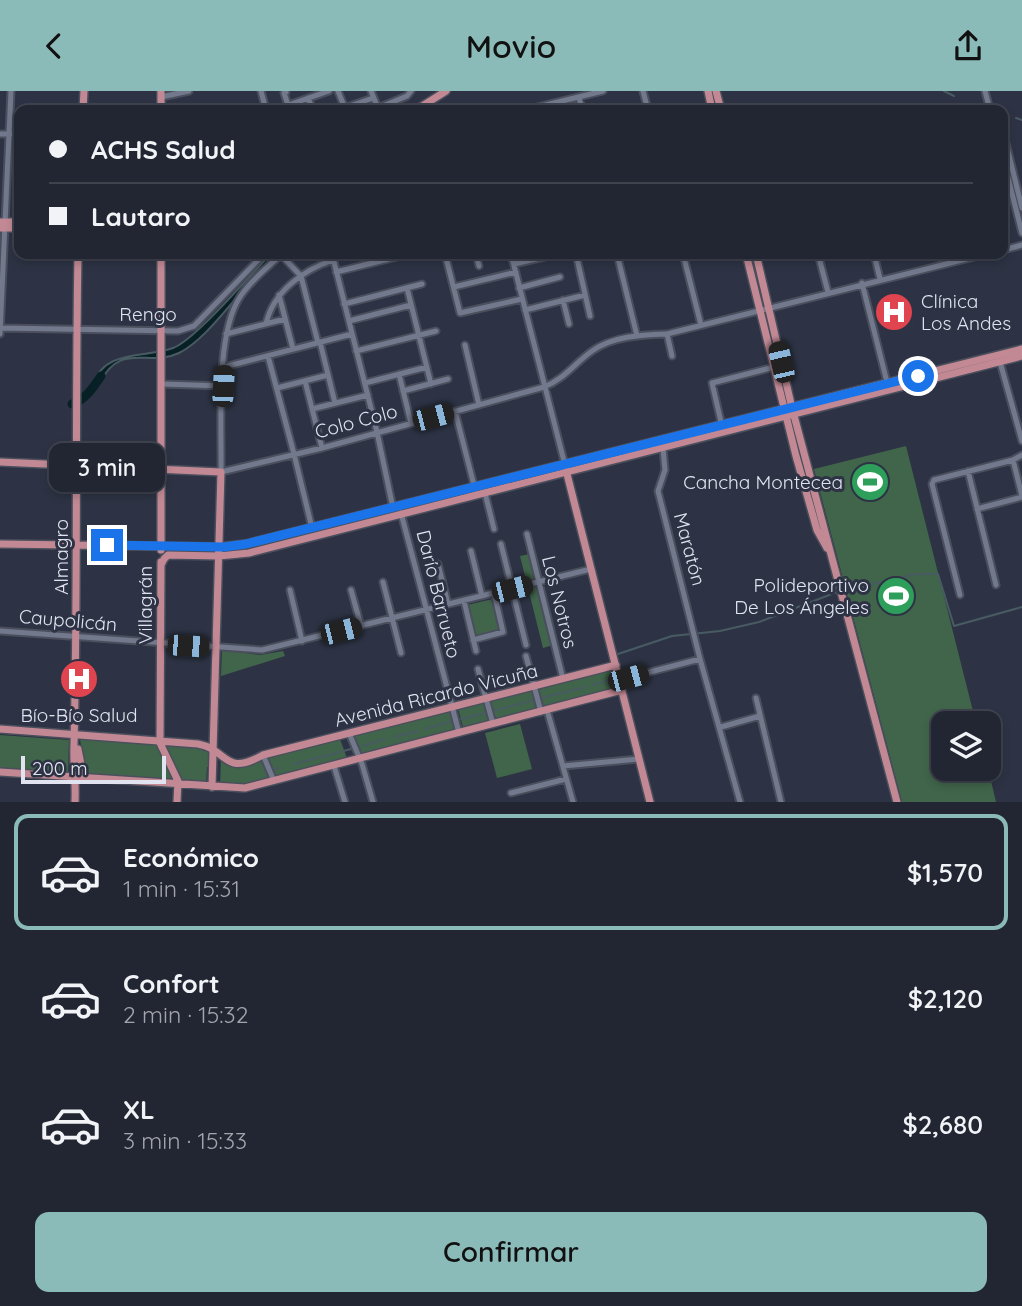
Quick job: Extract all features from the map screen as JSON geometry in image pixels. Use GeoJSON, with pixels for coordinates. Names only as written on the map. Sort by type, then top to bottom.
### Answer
{"type":"FeatureCollection","features":[{"type":"Feature","properties":{"kind":"main road"},"geometry":{"type":"LineString","coordinates":[[423,105],[441,92]]}},
{"type":"Feature","properties":{"kind":"main road","name":"Almagro"},"geometry":{"type":"LineString","coordinates":[[78,259],[75,735],[86,779]]}},
{"type":"Feature","properties":{"kind":"main road","name":"Villagrán"},"geometry":{"type":"LineString","coordinates":[[162,259],[160,741],[178,785]]}},
{"type":"Feature","properties":{"kind":"main road"},"geometry":{"type":"LineString","coordinates":[[748,259],[774,367],[789,412]]}},
{"type":"Feature","properties":{"kind":"main road"},"geometry":{"type":"LineString","coordinates":[[757,259],[800,455],[833,557],[897,802]]}},
{"type":"Feature","properties":{"kind":"main road"},"geometry":{"type":"LineString","coordinates":[[888,387],[1022,349]]}},
{"type":"Feature","properties":{"kind":"main road"},"geometry":{"type":"LineString","coordinates":[[0,544],[219,547],[246,544],[393,508],[479,492],[566,469],[663,448],[789,412],[1022,356]]}},
{"type":"Feature","properties":{"kind":"main road"},"geometry":{"type":"LineString","coordinates":[[161,565],[165,557],[173,554],[219,557],[249,553],[722,426],[789,412]]}},
{"type":"Feature","properties":{"kind":"main road","name":"Colo Colo"},"geometry":{"type":"LineString","coordinates":[[0,462],[221,472]]}},
{"type":"Feature","properties":{"kind":"main road"},"geometry":{"type":"LineString","coordinates":[[566,469],[650,802]]}},
{"type":"Feature","properties":{"kind":"main road"},"geometry":{"type":"LineString","coordinates":[[212,787],[221,472]]}},
{"type":"Feature","properties":{"kind":"main road","name":"Avenida Ricardo Vicuña"},"geometry":{"type":"LineString","coordinates":[[0,729],[204,745],[229,762],[242,764],[263,755],[616,665]]}},
{"type":"Feature","properties":{"kind":"main road"},"geometry":{"type":"LineString","coordinates":[[0,772],[241,789],[622,690]]}},
{"type":"Feature","properties":{"kind":"main road","name":"Almagro"},"geometry":{"type":"LineString","coordinates":[[75,735],[75,802]]}},
{"type":"Feature","properties":{"kind":"main road"},"geometry":{"type":"LineString","coordinates":[[159,783],[171,779],[173,771]]}},
{"type":"Feature","properties":{"kind":"main road"},"geometry":{"type":"LineString","coordinates":[[177,802],[178,785]]}},
{"type":"Feature","properties":{"kind":"street"},"geometry":{"type":"LineString","coordinates":[[0,334],[11,91]]}},
{"type":"Feature","properties":{"kind":"street"},"geometry":{"type":"LineString","coordinates":[[161,94],[189,91]]}},
{"type":"Feature","properties":{"kind":"street"},"geometry":{"type":"LineString","coordinates":[[290,105],[310,95],[329,91]]}},
{"type":"Feature","properties":{"kind":"street"},"geometry":{"type":"LineString","coordinates":[[384,105],[407,96],[411,91]]}},
{"type":"Feature","properties":{"kind":"street"},"geometry":{"type":"LineString","coordinates":[[546,105],[603,91]]}},
{"type":"Feature","properties":{"kind":"street"},"geometry":{"type":"LineString","coordinates":[[351,105],[372,94]]}},
{"type":"Feature","properties":{"kind":"street"},"geometry":{"type":"LineString","coordinates":[[579,97],[581,105]]}},
{"type":"Feature","properties":{"kind":"street"},"geometry":{"type":"LineString","coordinates":[[0,134],[14,134]]}},
{"type":"Feature","properties":{"kind":"street"},"geometry":{"type":"LineString","coordinates":[[1008,151],[1022,208]]}},
{"type":"Feature","properties":{"kind":"street"},"geometry":{"type":"LineString","coordinates":[[1008,178],[1022,233]]}},
{"type":"Feature","properties":{"kind":"street","name":"Rengo"},"geometry":{"type":"LineString","coordinates":[[0,328],[184,331],[191,328],[232,289],[259,259]]}},
{"type":"Feature","properties":{"kind":"street"},"geometry":{"type":"LineString","coordinates":[[221,472],[224,367],[229,322],[239,297],[276,259]]}},
{"type":"Feature","properties":{"kind":"street"},"geometry":{"type":"LineString","coordinates":[[286,259],[301,276],[335,403]]}},
{"type":"Feature","properties":{"kind":"street"},"geometry":{"type":"LineString","coordinates":[[266,324],[272,305],[279,295],[301,276],[329,259]]}},
{"type":"Feature","properties":{"kind":"street"},"geometry":{"type":"LineString","coordinates":[[333,259],[377,432],[393,508]]}},
{"type":"Feature","properties":{"kind":"street"},"geometry":{"type":"LineString","coordinates":[[336,272],[384,259]]}},
{"type":"Feature","properties":{"kind":"street"},"geometry":{"type":"LineString","coordinates":[[446,259],[460,313],[522,299]]}},
{"type":"Feature","properties":{"kind":"street"},"geometry":{"type":"LineString","coordinates":[[477,259],[479,266]]}},
{"type":"Feature","properties":{"kind":"street"},"geometry":{"type":"LineString","coordinates":[[512,259],[566,469]]}},
{"type":"Feature","properties":{"kind":"street"},"geometry":{"type":"LineString","coordinates":[[514,264],[534,259]]}},
{"type":"Feature","properties":{"kind":"street"},"geometry":{"type":"LineString","coordinates":[[577,259],[590,316]]}},
{"type":"Feature","properties":{"kind":"street"},"geometry":{"type":"LineString","coordinates":[[618,259],[637,336]]}},
{"type":"Feature","properties":{"kind":"street"},"geometry":{"type":"LineString","coordinates":[[684,259],[701,325]]}},
{"type":"Feature","properties":{"kind":"street"},"geometry":{"type":"LineString","coordinates":[[819,259],[828,292]]}},
{"type":"Feature","properties":{"kind":"street"},"geometry":{"type":"LineString","coordinates":[[875,259],[880,279]]}},
{"type":"Feature","properties":{"kind":"street","name":"Colo Colo"},"geometry":{"type":"LineString","coordinates":[[221,472],[544,387],[555,383],[595,349],[611,342],[637,336],[667,334],[965,259]]}},
{"type":"Feature","properties":{"kind":"street"},"geometry":{"type":"LineString","coordinates":[[454,287],[516,272]]}},
{"type":"Feature","properties":{"kind":"street"},"geometry":{"type":"LineString","coordinates":[[519,288],[561,277]]}},
{"type":"Feature","properties":{"kind":"street"},"geometry":{"type":"LineString","coordinates":[[862,283],[888,387]]}},
{"type":"Feature","properties":{"kind":"street"},"geometry":{"type":"LineString","coordinates":[[344,304],[422,284]]}},
{"type":"Feature","properties":{"kind":"street"},"geometry":{"type":"LineString","coordinates":[[407,288],[431,383]]}},
{"type":"Feature","properties":{"kind":"street"},"geometry":{"type":"LineString","coordinates":[[232,289],[239,297]]}},
{"type":"Feature","properties":{"kind":"street"},"geometry":{"type":"LineString","coordinates":[[279,295],[293,349]]}},
{"type":"Feature","properties":{"kind":"street"},"geometry":{"type":"LineString","coordinates":[[525,310],[585,295]]}},
{"type":"Feature","properties":{"kind":"street"},"geometry":{"type":"LineString","coordinates":[[563,300],[569,324]]}},
{"type":"Feature","properties":{"kind":"street"},"geometry":{"type":"LineString","coordinates":[[349,321],[411,305]]}},
{"type":"Feature","properties":{"kind":"street"},"geometry":{"type":"LineString","coordinates":[[226,334],[285,319]]}},
{"type":"Feature","properties":{"kind":"street"},"geometry":{"type":"LineString","coordinates":[[356,351],[436,331]]}},
{"type":"Feature","properties":{"kind":"street"},"geometry":{"type":"LineString","coordinates":[[224,367],[352,334]]}},
{"type":"Feature","properties":{"kind":"street"},"geometry":{"type":"LineString","coordinates":[[667,334],[672,356]]}},
{"type":"Feature","properties":{"kind":"street"},"geometry":{"type":"LineString","coordinates":[[465,345],[479,405]]}},
{"type":"Feature","properties":{"kind":"street"},"geometry":{"type":"LineString","coordinates":[[268,356],[312,528]]}},
{"type":"Feature","properties":{"kind":"street"},"geometry":{"type":"LineString","coordinates":[[1000,362],[1022,441]]}},
{"type":"Feature","properties":{"kind":"street"},"geometry":{"type":"LineString","coordinates":[[365,383],[427,367]]}},
{"type":"Feature","properties":{"kind":"street"},"geometry":{"type":"LineString","coordinates":[[722,426],[712,383],[774,367]]}},
{"type":"Feature","properties":{"kind":"street"},"geometry":{"type":"LineString","coordinates":[[399,374],[411,423]]}},
{"type":"Feature","properties":{"kind":"street"},"geometry":{"type":"LineString","coordinates":[[277,388],[328,375]]}},
{"type":"Feature","properties":{"kind":"street"},"geometry":{"type":"LineString","coordinates":[[403,391],[448,379]]}},
{"type":"Feature","properties":{"kind":"street"},"geometry":{"type":"LineString","coordinates":[[305,381],[322,447]]}},
{"type":"Feature","properties":{"kind":"street"},"geometry":{"type":"LineString","coordinates":[[162,384],[223,386]]}},
{"type":"Feature","properties":{"kind":"street"},"geometry":{"type":"LineString","coordinates":[[312,409],[368,395]]}},
{"type":"Feature","properties":{"kind":"street"},"geometry":{"type":"LineString","coordinates":[[455,411],[479,492],[494,529]]}},
{"type":"Feature","properties":{"kind":"street","name":"Maratón"},"geometry":{"type":"LineString","coordinates":[[663,448],[665,470],[658,491],[740,802]]}},
{"type":"Feature","properties":{"kind":"street"},"geometry":{"type":"LineString","coordinates":[[960,594],[932,484],[938,478],[1013,460],[1022,455]]}},
{"type":"Feature","properties":{"kind":"street"},"geometry":{"type":"LineString","coordinates":[[977,509],[1022,497],[1013,460]]}},
{"type":"Feature","properties":{"kind":"street"},"geometry":{"type":"LineString","coordinates":[[968,471],[996,585]]}},
{"type":"Feature","properties":{"kind":"street","name":"Darío Barrueto"},"geometry":{"type":"LineString","coordinates":[[393,508],[402,513],[459,733]]}},
{"type":"Feature","properties":{"kind":"street","name":"Los Notros"},"geometry":{"type":"LineString","coordinates":[[527,534],[564,679]]}},
{"type":"Feature","properties":{"kind":"street"},"geometry":{"type":"LineString","coordinates":[[501,544],[526,645]]}},
{"type":"Feature","properties":{"kind":"street"},"geometry":{"type":"LineString","coordinates":[[471,551],[482,596]]}},
{"type":"Feature","properties":{"kind":"street"},"geometry":{"type":"LineString","coordinates":[[438,564],[448,604]]}},
{"type":"Feature","properties":{"kind":"street","name":"Caupolicán"},"geometry":{"type":"LineString","coordinates":[[0,631],[262,650],[591,569]]}},
{"type":"Feature","properties":{"kind":"street"},"geometry":{"type":"LineString","coordinates":[[383,582],[401,653]]}},
{"type":"Feature","properties":{"kind":"street"},"geometry":{"type":"LineString","coordinates":[[290,590],[302,641]]}},
{"type":"Feature","properties":{"kind":"street"},"geometry":{"type":"LineString","coordinates":[[351,590],[361,627]]}},
{"type":"Feature","properties":{"kind":"street"},"geometry":{"type":"LineString","coordinates":[[473,639],[503,632],[494,593]]}},
{"type":"Feature","properties":{"kind":"street"},"geometry":{"type":"LineString","coordinates":[[464,601],[476,651]]}},
{"type":"Feature","properties":{"kind":"street"},"geometry":{"type":"LineString","coordinates":[[526,656],[533,686],[544,711],[573,802]]}},
{"type":"Feature","properties":{"kind":"street"},"geometry":{"type":"LineString","coordinates":[[619,680],[701,659]]}},
{"type":"Feature","properties":{"kind":"street"},"geometry":{"type":"LineString","coordinates":[[478,669],[493,724]]}},
{"type":"Feature","properties":{"kind":"street"},"geometry":{"type":"LineString","coordinates":[[756,698],[781,802]]}},
{"type":"Feature","properties":{"kind":"street"},"geometry":{"type":"LineString","coordinates":[[721,727],[760,716]]}},
{"type":"Feature","properties":{"kind":"street"},"geometry":{"type":"LineString","coordinates":[[349,733],[373,802]]}},
{"type":"Feature","properties":{"kind":"street"},"geometry":{"type":"LineString","coordinates":[[263,755],[274,781]]}},
{"type":"Feature","properties":{"kind":"street"},"geometry":{"type":"LineString","coordinates":[[563,767],[639,759]]}},
{"type":"Feature","properties":{"kind":"street"},"geometry":{"type":"LineString","coordinates":[[334,766],[345,802]]}},
{"type":"Feature","properties":{"kind":"street"},"geometry":{"type":"LineString","coordinates":[[510,793],[566,779]]}},
{"type":"Feature","properties":{"kind":"green space","name":"Polideportivo De Los Ángeles"},"geometry":{"type":"Polygon","coordinates":[[[906,446],[973,711],[931,711],[931,781],[991,781],[996,802],[902,802],[814,469],[906,446]]]}},
{"type":"Feature","properties":{"kind":"green space"},"geometry":{"type":"Polygon","coordinates":[[[530,554],[553,645],[543,648],[520,556],[530,554]]]}},
{"type":"Feature","properties":{"kind":"green space"},"geometry":{"type":"Polygon","coordinates":[[[493,599],[501,629],[475,637],[467,605],[493,599]]]}},
{"type":"Feature","properties":{"kind":"green space"},"geometry":{"type":"Polygon","coordinates":[[[222,650],[260,655],[283,651],[285,656],[221,676],[222,650]]]}},
{"type":"Feature","properties":{"kind":"green space"},"geometry":{"type":"Polygon","coordinates":[[[611,667],[616,691],[464,731],[458,708],[611,667]]]}},
{"type":"Feature","properties":{"kind":"green space"},"geometry":{"type":"Polygon","coordinates":[[[451,709],[457,733],[361,758],[352,734],[451,709]]]}},
{"type":"Feature","properties":{"kind":"green space"},"geometry":{"type":"Polygon","coordinates":[[[520,724],[532,769],[497,778],[485,733],[520,724]]]}},
{"type":"Feature","properties":{"kind":"green space"},"geometry":{"type":"Polygon","coordinates":[[[0,735],[69,740],[68,777],[0,771],[0,735]]]}},
{"type":"Feature","properties":{"kind":"green space"},"geometry":{"type":"Polygon","coordinates":[[[80,739],[160,745],[172,771],[172,777],[169,780],[86,776],[80,739]]]}},
{"type":"Feature","properties":{"kind":"green space"},"geometry":{"type":"Polygon","coordinates":[[[340,739],[348,761],[251,786],[220,786],[221,758],[230,763],[340,739]]]}},
{"type":"Feature","properties":{"kind":"green space"},"geometry":{"type":"Polygon","coordinates":[[[162,742],[201,745],[212,751],[211,767],[207,767],[206,785],[179,783],[162,742]]]}},
{"type":"Feature","properties":{"kind":"shaded area"},"geometry":{"type":"Polygon","coordinates":[[[266,259],[275,259],[188,348],[168,357],[126,359],[107,371],[99,384],[94,384],[106,365],[127,357],[173,348],[208,320],[266,259]]]}},
{"type":"Feature","properties":{"kind":"waterway"},"geometry":{"type":"LineString","coordinates":[[944,91],[954,96]]}},
{"type":"Feature","properties":{"kind":"waterway"},"geometry":{"type":"LineString","coordinates":[[1016,118],[1022,120]]}},
{"type":"Feature","properties":{"kind":"waterway"},"geometry":{"type":"LineString","coordinates":[[72,404],[85,396],[101,376]]}},
{"type":"Feature","properties":{"kind":"waterway"},"geometry":{"type":"LineString","coordinates":[[846,590],[917,574],[938,574],[954,626],[1022,607]]}},
{"type":"Feature","properties":{"kind":"waterway"},"geometry":{"type":"LineString","coordinates":[[618,654],[672,636],[720,631],[759,622],[837,592]]}},
{"type":"Feature","properties":{"kind":"waterway"},"geometry":{"type":"LineString","coordinates":[[593,685],[610,680]]}},
{"type":"Feature","properties":{"kind":"waterway"},"geometry":{"type":"LineString","coordinates":[[541,698],[586,687]]}},
{"type":"Feature","properties":{"kind":"waterway"},"geometry":{"type":"LineString","coordinates":[[493,711],[534,700]]}},
{"type":"Feature","properties":{"kind":"waterway"},"geometry":{"type":"LineString","coordinates":[[461,719],[486,713]]}},
{"type":"Feature","properties":{"kind":"waterway"},"geometry":{"type":"LineString","coordinates":[[425,729],[453,721]]}},
{"type":"Feature","properties":{"kind":"waterway"},"geometry":{"type":"LineString","coordinates":[[394,737],[418,731]]}},
{"type":"Feature","properties":{"kind":"waterway"},"geometry":{"type":"LineString","coordinates":[[362,746],[385,739]]}},
{"type":"Feature","properties":{"kind":"waterway"},"geometry":{"type":"LineString","coordinates":[[294,764],[351,749]]}},
{"type":"Feature","properties":{"kind":"waterway"},"geometry":{"type":"LineString","coordinates":[[275,769],[279,768]]}},
{"type":"Feature","properties":{"kind":"place","name":"Clínica Los Andes"},"geometry":{"type":"Point","coordinates":[894,312]}},
{"type":"Feature","properties":{"kind":"place","name":"Cancha Montecea"},"geometry":{"type":"Point","coordinates":[870,482]}},
{"type":"Feature","properties":{"kind":"place","name":"Polideportivo De Los Ángeles"},"geometry":{"type":"Point","coordinates":[896,596]}},
{"type":"Feature","properties":{"kind":"place","name":"Bío-Bío Salud"},"geometry":{"type":"Point","coordinates":[79,679]}},
{"type":"Feature","properties":{"kind":"route"},"geometry":{"type":"LineString","coordinates":[[107,545],[224,547],[246,544],[918,376]]}}]}
